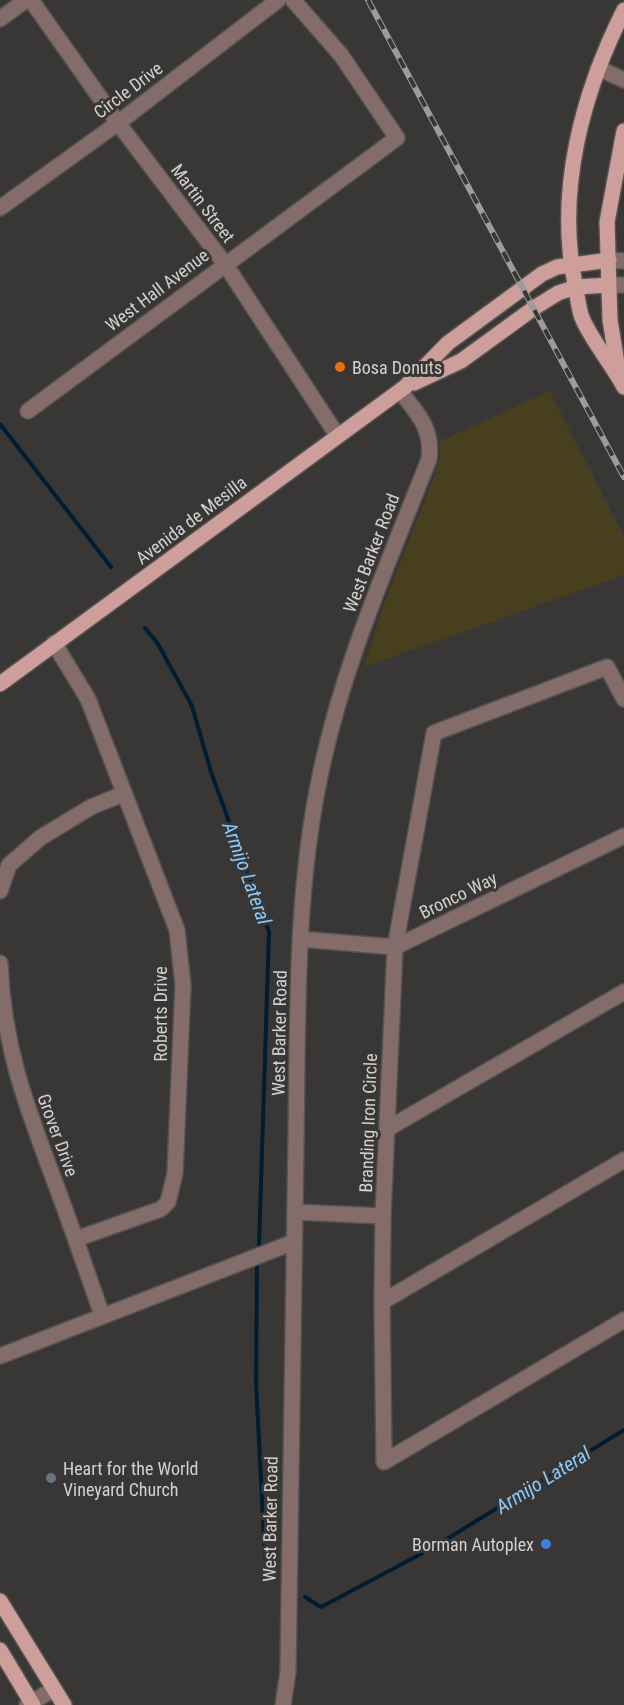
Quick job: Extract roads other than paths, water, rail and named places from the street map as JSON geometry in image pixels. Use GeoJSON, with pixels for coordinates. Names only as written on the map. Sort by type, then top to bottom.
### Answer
{"type":"FeatureCollection","features":[{"type":"Feature","properties":{"kind":"main road"},"geometry":{"type":"LineString","coordinates":[[622,382],[583,319],[571,265],[567,222],[572,171],[581,119],[598,68],[624,10]]}},
{"type":"Feature","properties":{"kind":"main road"},"geometry":{"type":"LineString","coordinates":[[622,382],[610,320],[616,285],[616,261],[607,222],[624,130]]}},
{"type":"Feature","properties":{"kind":"main road","name":"Avenida de Mesilla"},"geometry":{"type":"LineString","coordinates":[[0,684],[402,389],[448,343],[523,287],[549,270],[571,265],[616,261]]}},
{"type":"Feature","properties":{"kind":"main road","name":"Avenida de Mesilla"},"geometry":{"type":"LineString","coordinates":[[402,389],[461,361],[558,293],[576,287],[616,285]]}},
{"type":"Feature","properties":{"kind":"main road"},"geometry":{"type":"LineString","coordinates":[[0,1601],[64,1705]]}},
{"type":"Feature","properties":{"kind":"main road"},"geometry":{"type":"LineString","coordinates":[[0,1650],[30,1704]]}},
{"type":"Feature","properties":{"kind":"street"},"geometry":{"type":"LineString","coordinates":[[0,19],[26,0]]}},
{"type":"Feature","properties":{"kind":"street","name":"Martin Street"},"geometry":{"type":"LineString","coordinates":[[31,0],[118,123],[225,264],[337,435]]}},
{"type":"Feature","properties":{"kind":"street","name":"Circle Drive"},"geometry":{"type":"LineString","coordinates":[[0,208],[118,123],[278,0]]}},
{"type":"Feature","properties":{"kind":"street","name":"West Hall Avenue"},"geometry":{"type":"LineString","coordinates":[[28,411],[397,138],[341,55],[293,0]]}},
{"type":"Feature","properties":{"kind":"street"},"geometry":{"type":"LineString","coordinates":[[598,68],[624,80]]}},
{"type":"Feature","properties":{"kind":"street","name":"West Barker Road"},"geometry":{"type":"LineString","coordinates":[[283,1705],[288,1672],[294,1242],[303,882],[310,829],[332,721],[381,578],[429,459],[428,431],[402,389]]}},
{"type":"Feature","properties":{"kind":"street","name":"Roberts Drive"},"geometry":{"type":"LineString","coordinates":[[54,643],[88,699],[177,930],[183,985],[175,1173],[168,1202],[161,1209],[76,1239]]}},
{"type":"Feature","properties":{"kind":"street","name":"Branding Iron Circle"},"geometry":{"type":"LineString","coordinates":[[624,699],[607,667],[434,733],[395,947],[383,1216],[384,1462],[624,1320]]}},
{"type":"Feature","properties":{"kind":"street"},"geometry":{"type":"LineString","coordinates":[[0,891],[9,865],[40,838],[91,807],[123,794]]}},
{"type":"Feature","properties":{"kind":"street","name":"Bronco Way"},"geometry":{"type":"LineString","coordinates":[[395,947],[624,836]]}},
{"type":"Feature","properties":{"kind":"street"},"geometry":{"type":"LineString","coordinates":[[300,939],[395,947]]}},
{"type":"Feature","properties":{"kind":"street","name":"Grover Drive"},"geometry":{"type":"LineString","coordinates":[[0,963],[1,998],[22,1094],[102,1315]]}},
{"type":"Feature","properties":{"kind":"street"},"geometry":{"type":"LineString","coordinates":[[387,1129],[624,992]]}},
{"type":"Feature","properties":{"kind":"street"},"geometry":{"type":"LineString","coordinates":[[382,1302],[624,1160]]}},
{"type":"Feature","properties":{"kind":"street"},"geometry":{"type":"LineString","coordinates":[[295,1212],[383,1216]]}},
{"type":"Feature","properties":{"kind":"street"},"geometry":{"type":"LineString","coordinates":[[0,1356],[294,1242]]}},
{"type":"Feature","properties":{"kind":"street"},"geometry":{"type":"LineString","coordinates":[[30,1704],[54,1689]]}},
{"type":"Feature","properties":{"kind":"waterway","name":"Armijo Lateral"},"geometry":{"type":"LineString","coordinates":[[0,424],[111,567]]}},
{"type":"Feature","properties":{"kind":"waterway","name":"Armijo Lateral"},"geometry":{"type":"LineString","coordinates":[[145,628],[158,644],[192,706],[211,772],[269,932],[259,1245]]}},
{"type":"Feature","properties":{"kind":"waterway","name":"Armijo Lateral"},"geometry":{"type":"LineString","coordinates":[[257,1262],[256,1382],[265,1558],[274,1569]]}},
{"type":"Feature","properties":{"kind":"waterway","name":"Armijo Lateral"},"geometry":{"type":"LineString","coordinates":[[305,1597],[321,1607],[434,1547],[624,1430]]}},
{"type":"Feature","properties":{"kind":"railway"},"geometry":{"type":"LineString","coordinates":[[368,0],[624,477]]}},
{"type":"Feature","properties":{"kind":"place","name":"Bosa Donuts"},"geometry":{"type":"Point","coordinates":[340,367]}},
{"type":"Feature","properties":{"kind":"place","name":"Heart for the World Vineyard Church"},"geometry":{"type":"Point","coordinates":[51,1478]}},
{"type":"Feature","properties":{"kind":"place","name":"Borman Autoplex"},"geometry":{"type":"Point","coordinates":[546,1544]}}]}
